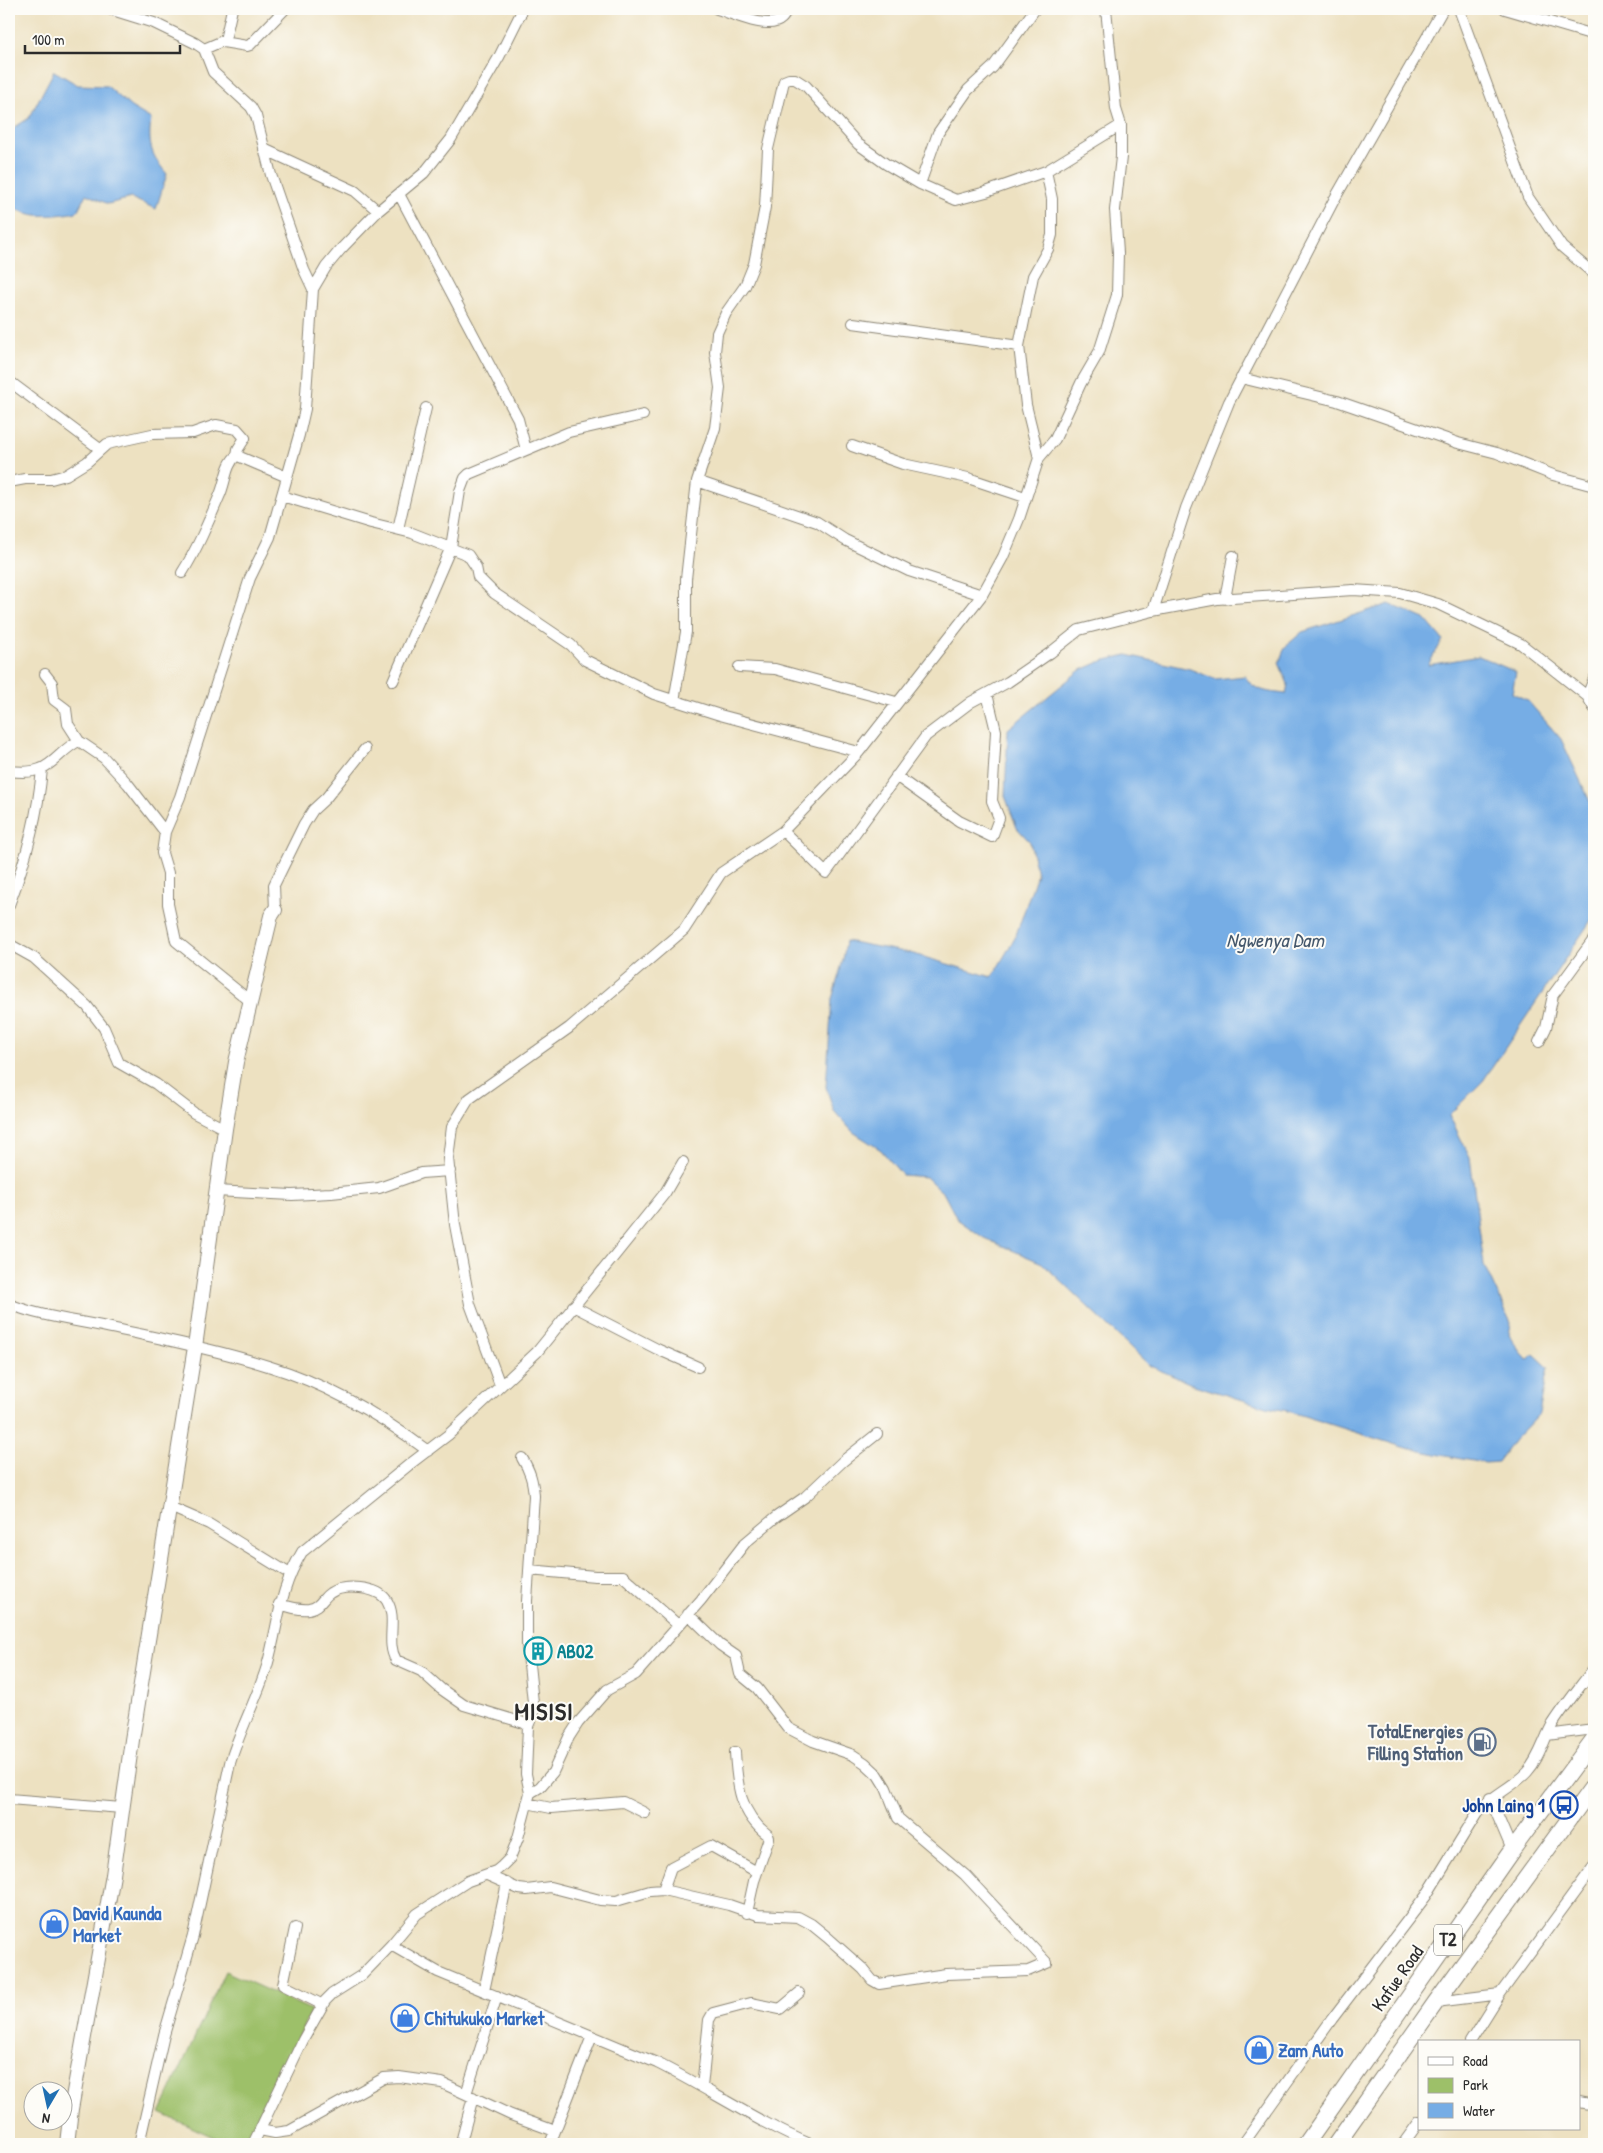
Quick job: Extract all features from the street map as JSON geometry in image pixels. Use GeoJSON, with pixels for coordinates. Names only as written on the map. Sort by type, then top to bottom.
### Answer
{"type":"FeatureCollection","features":[{"type":"Feature","properties":{"kind":"main road","name":"Kafue Road"},"geometry":{"type":"LineString","coordinates":[[1306,2144],[1512,1850],[1594,1739]]}},
{"type":"Feature","properties":{"kind":"main road","name":"T2"},"geometry":{"type":"LineString","coordinates":[[1336,2144],[1436,2002],[1594,1785]]}},
{"type":"Feature","properties":{"kind":"street"},"geometry":{"type":"LineString","coordinates":[[109,9],[154,23],[196,43],[204,49],[213,72],[251,107],[256,116],[271,175],[304,270],[313,289]]}},
{"type":"Feature","properties":{"kind":"street"},"geometry":{"type":"LineString","coordinates":[[223,42],[232,9]]}},
{"type":"Feature","properties":{"kind":"street"},"geometry":{"type":"LineString","coordinates":[[204,49],[223,42],[250,45],[285,9]]}},
{"type":"Feature","properties":{"kind":"street"},"geometry":{"type":"LineString","coordinates":[[250,1000],[176,941],[168,904],[168,873],[162,852],[165,832],[180,796],[250,578],[270,537],[282,496],[305,409],[313,289],[326,267],[378,211],[424,173],[451,139],[499,57],[524,9]]}},
{"type":"Feature","properties":{"kind":"street"},"geometry":{"type":"LineString","coordinates":[[717,9],[764,24],[773,24],[781,20],[787,9]]}},
{"type":"Feature","properties":{"kind":"street"},"geometry":{"type":"LineString","coordinates":[[920,184],[938,133],[968,90],[993,67],[1035,9]]}},
{"type":"Feature","properties":{"kind":"street"},"geometry":{"type":"LineString","coordinates":[[500,1385],[470,1304],[454,1225],[449,1145],[452,1127],[469,1099],[583,1016],[684,930],[721,873],[783,831],[859,752],[896,702],[982,595],[1003,557],[1039,458],[1055,439],[1081,383],[1099,352],[1117,295],[1118,252],[1115,210],[1122,157],[1121,125],[1116,109],[1106,9]]}},
{"type":"Feature","properties":{"kind":"street"},"geometry":{"type":"LineString","coordinates":[[1152,611],[1186,508],[1229,402],[1334,200],[1443,9]]}},
{"type":"Feature","properties":{"kind":"street"},"geometry":{"type":"LineString","coordinates":[[1459,9],[1528,197],[1562,247],[1594,274]]}},
{"type":"Feature","properties":{"kind":"street"},"geometry":{"type":"LineString","coordinates":[[1505,9],[1594,35]]}},
{"type":"Feature","properties":{"kind":"street"},"geometry":{"type":"LineString","coordinates":[[674,701],[686,632],[686,579],[697,481],[715,428],[720,388],[716,352],[717,333],[726,312],[745,286],[754,264],[765,207],[768,149],[784,81],[795,79],[806,86],[858,144],[886,164],[920,184],[956,200],[986,192],[1046,171],[1121,125]]}},
{"type":"Feature","properties":{"kind":"street"},"geometry":{"type":"LineString","coordinates":[[264,148],[355,191],[378,211]]}},
{"type":"Feature","properties":{"kind":"street"},"geometry":{"type":"LineString","coordinates":[[1039,458],[1026,405],[1019,346],[1033,276],[1048,249],[1052,235],[1052,199],[1046,171]]}},
{"type":"Feature","properties":{"kind":"street"},"geometry":{"type":"LineString","coordinates":[[399,194],[518,419],[526,450]]}},
{"type":"Feature","properties":{"kind":"street"},"geometry":{"type":"LineString","coordinates":[[853,322],[1019,346]]}},
{"type":"Feature","properties":{"kind":"street"},"geometry":{"type":"LineString","coordinates":[[1241,378],[1337,401],[1466,446],[1497,453],[1553,475],[1594,486]]}},
{"type":"Feature","properties":{"kind":"street"},"geometry":{"type":"LineString","coordinates":[[9,381],[100,449]]}},
{"type":"Feature","properties":{"kind":"street"},"geometry":{"type":"LineString","coordinates":[[398,529],[426,408]]}},
{"type":"Feature","properties":{"kind":"street"},"geometry":{"type":"LineString","coordinates":[[393,682],[451,547],[460,492],[465,478],[569,432],[643,415]]}},
{"type":"Feature","properties":{"kind":"street"},"geometry":{"type":"LineString","coordinates":[[9,482],[24,478],[51,479],[66,476],[87,462],[107,444],[152,434],[193,433],[216,425],[237,429],[245,438],[238,448],[237,454],[231,460],[220,494],[182,573]]}},
{"type":"Feature","properties":{"kind":"street"},"geometry":{"type":"LineString","coordinates":[[852,446],[903,464],[968,478],[1025,497]]}},
{"type":"Feature","properties":{"kind":"street"},"geometry":{"type":"LineString","coordinates":[[237,454],[287,477]]}},
{"type":"Feature","properties":{"kind":"street"},"geometry":{"type":"LineString","coordinates":[[697,481],[817,522],[845,540],[909,571],[982,595]]}},
{"type":"Feature","properties":{"kind":"street"},"geometry":{"type":"LineString","coordinates":[[282,496],[371,523],[398,529],[451,547],[468,555],[476,566],[478,577],[494,593],[571,645],[585,660],[631,684],[674,701],[720,715],[859,752]]}},
{"type":"Feature","properties":{"kind":"street"},"geometry":{"type":"LineString","coordinates":[[1224,598],[1233,556]]}},
{"type":"Feature","properties":{"kind":"street"},"geometry":{"type":"LineString","coordinates":[[783,831],[826,873],[926,736],[971,702],[987,694],[1050,653],[1079,630],[1152,611],[1224,598],[1352,590],[1400,593],[1438,604],[1521,644],[1587,696],[1594,708]]}},
{"type":"Feature","properties":{"kind":"street"},"geometry":{"type":"LineString","coordinates":[[739,667],[775,669],[896,702]]}},
{"type":"Feature","properties":{"kind":"street"},"geometry":{"type":"LineString","coordinates":[[45,674],[52,683],[54,700],[66,709],[68,724],[79,741],[104,758],[128,784],[165,832]]}},
{"type":"Feature","properties":{"kind":"street"},"geometry":{"type":"LineString","coordinates":[[1587,696],[1594,679]]}},
{"type":"Feature","properties":{"kind":"street"},"geometry":{"type":"LineString","coordinates":[[896,776],[958,820],[992,837],[999,818],[992,801],[996,731],[987,694]]}},
{"type":"Feature","properties":{"kind":"street"},"geometry":{"type":"LineString","coordinates":[[9,771],[22,772],[42,769],[68,747],[79,741]]}},
{"type":"Feature","properties":{"kind":"street"},"geometry":{"type":"LineString","coordinates":[[67,2144],[71,2109],[114,1875],[122,1808],[195,1347],[236,1062],[271,916],[275,910],[274,885],[304,824],[313,810],[326,798],[365,749]]}},
{"type":"Feature","properties":{"kind":"street"},"geometry":{"type":"LineString","coordinates":[[9,905],[21,874],[39,805],[42,769]]}},
{"type":"Feature","properties":{"kind":"street"},"geometry":{"type":"LineString","coordinates":[[1539,1042],[1546,1028],[1553,995],[1594,939]]}},
{"type":"Feature","properties":{"kind":"street"},"geometry":{"type":"LineString","coordinates":[[9,944],[34,958],[87,1006],[104,1028],[119,1063],[156,1084],[194,1112],[225,1130]]}},
{"type":"Feature","properties":{"kind":"street"},"geometry":{"type":"LineString","coordinates":[[139,2144],[164,2035],[193,1936],[230,1763],[237,1738],[266,1667],[279,1604],[290,1574],[302,1552],[467,1419],[500,1385],[537,1352],[665,1193],[683,1162]]}},
{"type":"Feature","properties":{"kind":"street"},"geometry":{"type":"LineString","coordinates":[[216,1191],[292,1195],[331,1193],[379,1188],[421,1173],[450,1171]]}},
{"type":"Feature","properties":{"kind":"street"},"geometry":{"type":"LineString","coordinates":[[9,1304],[268,1366],[311,1382],[394,1426],[428,1451]]}},
{"type":"Feature","properties":{"kind":"street"},"geometry":{"type":"LineString","coordinates":[[573,1306],[657,1349],[698,1367]]}},
{"type":"Feature","properties":{"kind":"street"},"geometry":{"type":"LineString","coordinates":[[528,1798],[540,1788],[553,1772],[569,1737],[578,1723],[607,1690],[636,1674],[688,1614],[745,1543],[776,1517],[805,1497],[843,1461],[877,1434]]}},
{"type":"Feature","properties":{"kind":"street"},"geometry":{"type":"LineString","coordinates":[[253,2144],[303,2040],[323,2004],[332,1994],[362,1974],[391,1945],[417,1914],[448,1892],[468,1881],[496,1871],[510,1858],[528,1798],[526,1774],[528,1726],[534,1712],[527,1659],[533,1482],[530,1470],[522,1458]]}},
{"type":"Feature","properties":{"kind":"street"},"geometry":{"type":"LineString","coordinates":[[170,1507],[208,1524],[290,1574]]}},
{"type":"Feature","properties":{"kind":"street"},"geometry":{"type":"LineString","coordinates":[[529,1570],[595,1576],[623,1576],[678,1625]]}},
{"type":"Feature","properties":{"kind":"street"},"geometry":{"type":"LineString","coordinates":[[279,1604],[289,1608],[310,1609],[320,1604],[328,1594],[347,1588],[372,1591],[382,1595],[390,1608],[391,1646],[396,1660],[421,1671],[441,1689],[464,1705],[524,1723],[528,1726]]}},
{"type":"Feature","properties":{"kind":"street"},"geometry":{"type":"LineString","coordinates":[[487,1875],[527,1890],[550,1887],[600,1900],[616,1901],[650,1891],[662,1890],[729,1905],[747,1913],[798,1917],[811,1924],[863,1969],[872,1980],[879,1984],[946,1974],[1028,1971],[1047,1963],[965,1875],[898,1818],[878,1775],[865,1763],[853,1756],[813,1741],[788,1728],[757,1688],[740,1674],[736,1656],[720,1645],[688,1614]]}},
{"type":"Feature","properties":{"kind":"street"},"geometry":{"type":"LineString","coordinates":[[1243,2144],[1332,2019],[1426,1896],[1479,1810],[1490,1798],[1506,1790],[1528,1772],[1540,1753],[1547,1735],[1594,1668]]}},
{"type":"Feature","properties":{"kind":"street"},"geometry":{"type":"LineString","coordinates":[[1547,1735],[1594,1730]]}},
{"type":"Feature","properties":{"kind":"street"},"geometry":{"type":"LineString","coordinates":[[735,1752],[740,1794],[747,1813],[754,1823],[768,1835],[747,1913]]}},
{"type":"Feature","properties":{"kind":"street"},"geometry":{"type":"LineString","coordinates":[[1594,1794],[1594,1819]]}},
{"type":"Feature","properties":{"kind":"street"},"geometry":{"type":"LineString","coordinates":[[528,1798],[550,1808],[623,1802],[645,1813]]}},
{"type":"Feature","properties":{"kind":"street"},"geometry":{"type":"LineString","coordinates":[[1490,1798],[1512,1850]]}},
{"type":"Feature","properties":{"kind":"street"},"geometry":{"type":"LineString","coordinates":[[9,1799],[122,1808]]}},
{"type":"Feature","properties":{"kind":"street"},"geometry":{"type":"LineString","coordinates":[[662,1890],[671,1867],[711,1846],[757,1872]]}},
{"type":"Feature","properties":{"kind":"street"},"geometry":{"type":"LineString","coordinates":[[1471,2040],[1500,1994],[1594,1866]]}},
{"type":"Feature","properties":{"kind":"street"},"geometry":{"type":"LineString","coordinates":[[484,1992],[507,1884]]}},
{"type":"Feature","properties":{"kind":"street"},"geometry":{"type":"LineString","coordinates":[[295,1928],[283,1985],[323,2004]]}},
{"type":"Feature","properties":{"kind":"street"},"geometry":{"type":"LineString","coordinates":[[391,1945],[438,1972],[657,2063],[761,2121],[810,2144]]}},
{"type":"Feature","properties":{"kind":"street"},"geometry":{"type":"LineString","coordinates":[[702,2087],[709,2020],[713,2013],[751,2004],[780,2009],[798,1993]]}},
{"type":"Feature","properties":{"kind":"street"},"geometry":{"type":"LineString","coordinates":[[1436,2002],[1500,1994]]}},
{"type":"Feature","properties":{"kind":"street"},"geometry":{"type":"LineString","coordinates":[[461,2142],[470,2095],[497,1996]]}},
{"type":"Feature","properties":{"kind":"street"},"geometry":{"type":"LineString","coordinates":[[550,2144],[592,2036]]}},
{"type":"Feature","properties":{"kind":"street"},"geometry":{"type":"LineString","coordinates":[[260,2130],[275,2133],[289,2131],[384,2078],[399,2077],[442,2083],[511,2115],[555,2131]]}},
{"type":"Feature","properties":{"kind":"street"},"geometry":{"type":"LineString","coordinates":[[1580,2102],[1594,2106]]}},
{"type":"Feature","properties":{"kind":"street"},"geometry":{"type":"LineString","coordinates":[[1403,2144],[1418,2123]]}},
{"type":"Feature","properties":{"kind":"green space"},"geometry":{"type":"Polygon","coordinates":[[[225,1971],[311,2010],[250,2144],[229,2144],[160,2113],[225,1971]]]}},
{"type":"Feature","properties":{"kind":"water"},"geometry":{"type":"Polygon","coordinates":[[[54,71],[78,85],[107,86],[131,107],[151,119],[150,142],[157,160],[167,174],[156,209],[131,198],[108,204],[86,194],[77,212],[59,215],[32,214],[24,212],[9,203],[9,131],[29,118],[54,71]]]}},
{"type":"Feature","properties":{"kind":"water","name":"Ngwenya Dam"},"geometry":{"type":"Polygon","coordinates":[[[1389,604],[1425,619],[1443,640],[1428,665],[1479,656],[1516,672],[1512,693],[1527,700],[1561,739],[1594,810],[1594,916],[1483,1081],[1449,1115],[1470,1157],[1484,1265],[1511,1323],[1509,1335],[1527,1360],[1534,1354],[1548,1367],[1539,1414],[1514,1440],[1498,1462],[1485,1463],[1406,1448],[1288,1411],[1266,1407],[1194,1385],[1150,1366],[1042,1263],[984,1238],[957,1219],[944,1194],[926,1177],[902,1175],[881,1150],[853,1132],[834,1111],[826,1087],[832,999],[843,960],[846,941],[910,953],[992,977],[1015,938],[1037,874],[1030,842],[1017,828],[1005,796],[1008,729],[1079,671],[1102,661],[1127,655],[1190,669],[1215,679],[1245,676],[1258,688],[1268,692],[1286,694],[1288,684],[1279,663],[1285,647],[1302,632],[1389,604]]]}},
{"type":"Feature","properties":{"kind":"place","name":"AB02"},"geometry":{"type":"Point","coordinates":[538,1651]}},
{"type":"Feature","properties":{"kind":"place","name":"TotalEnergies Filling Station"},"geometry":{"type":"Point","coordinates":[1482,1742]}},
{"type":"Feature","properties":{"kind":"place","name":"John Laing 1"},"geometry":{"type":"Point","coordinates":[1564,1805]}},
{"type":"Feature","properties":{"kind":"place","name":"David Kaunda Market"},"geometry":{"type":"Point","coordinates":[54,1924]}},
{"type":"Feature","properties":{"kind":"place","name":"Chitukuko Market"},"geometry":{"type":"Point","coordinates":[405,2018]}},
{"type":"Feature","properties":{"kind":"place","name":"Zam Auto"},"geometry":{"type":"Point","coordinates":[1259,2050]}},
{"type":"Feature","properties":{"kind":"district","name":"MISISI"},"geometry":{"type":"Point","coordinates":[544,1712]}}]}
